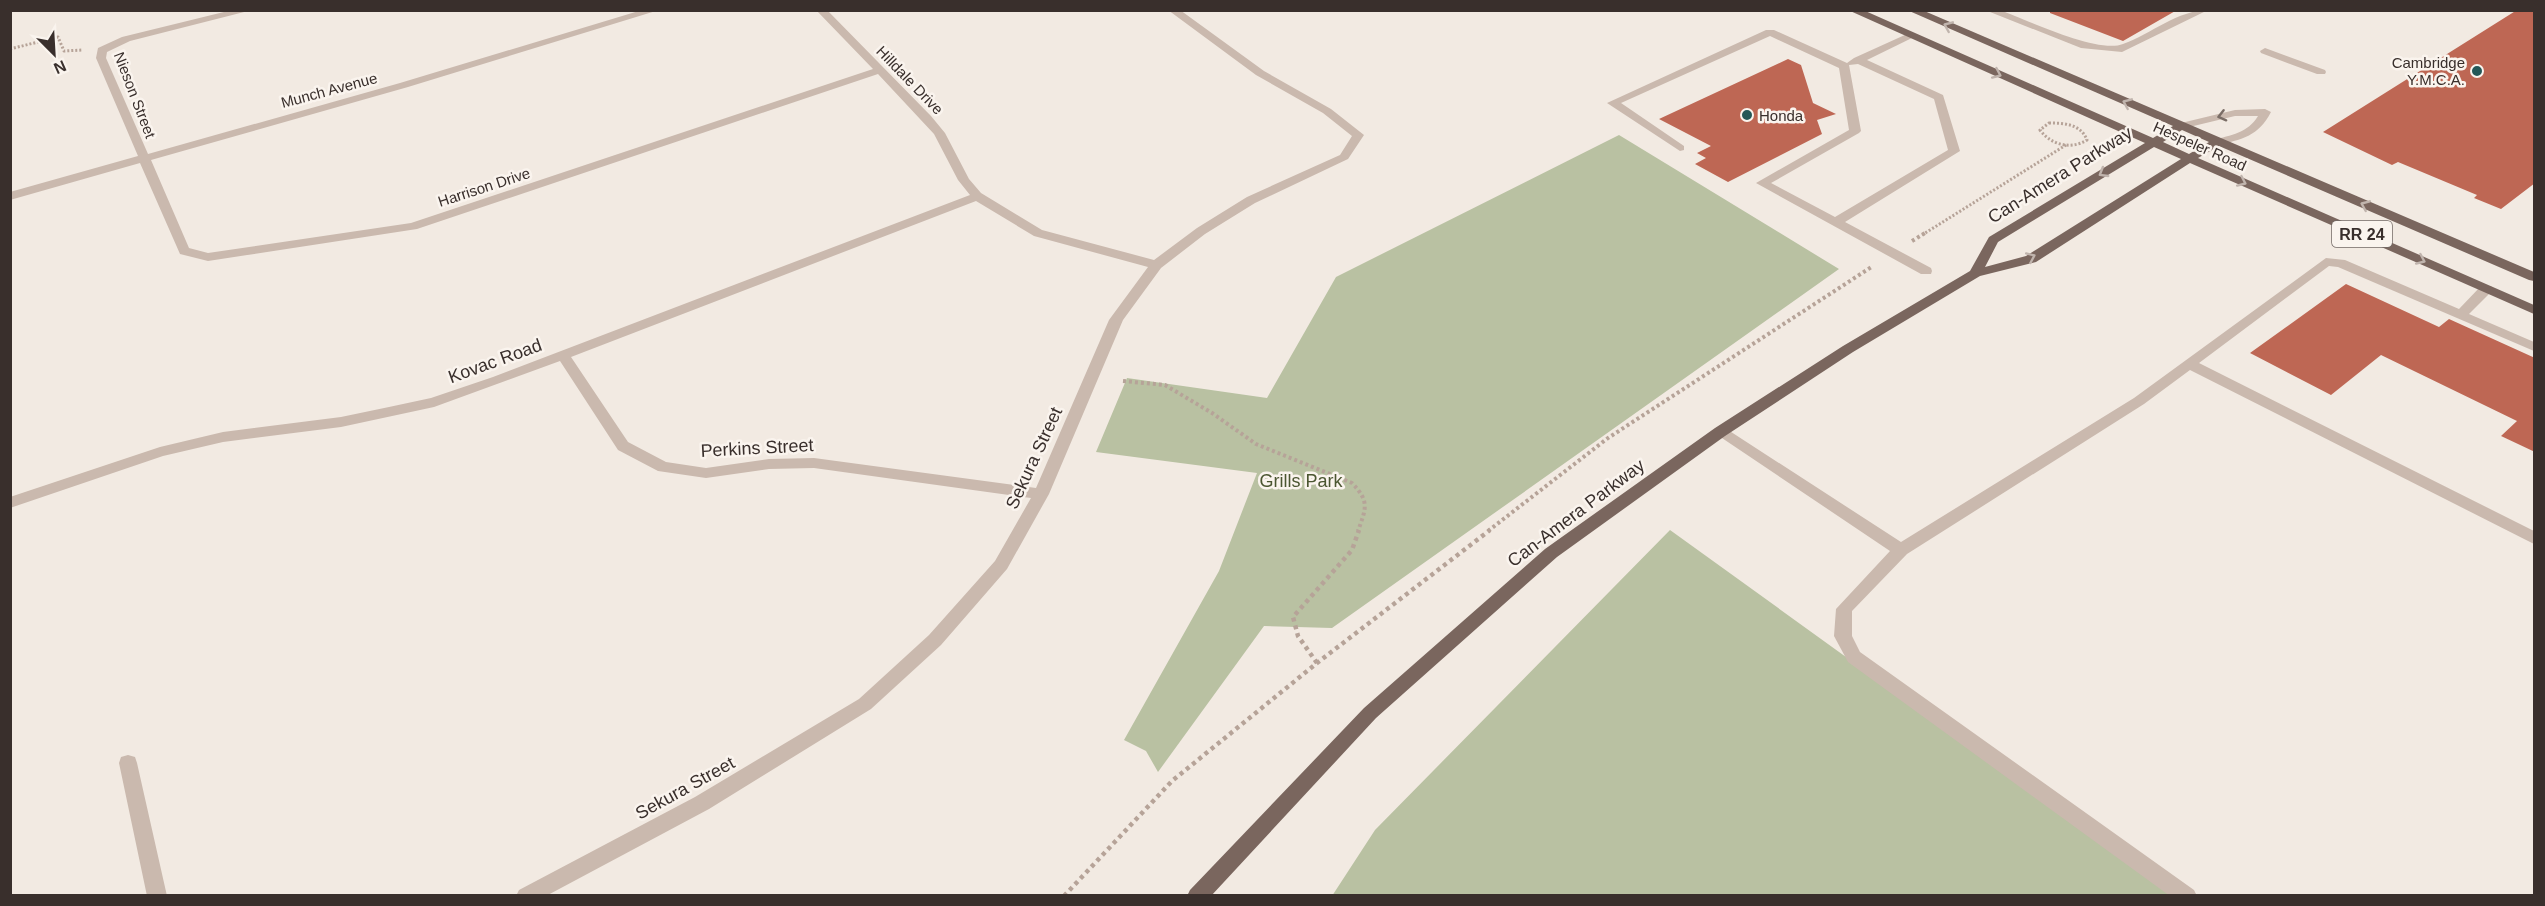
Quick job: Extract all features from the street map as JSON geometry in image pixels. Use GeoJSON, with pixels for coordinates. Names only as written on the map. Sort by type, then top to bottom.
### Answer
{"type":"FeatureCollection","features":[{"type":"Feature","properties":{"kind":"main road","name":"Hespeler Road"},"geometry":{"type":"LineString","coordinates":[[1854,10],[2535,310]]}},
{"type":"Feature","properties":{"kind":"main road","name":"Hespeler Road"},"geometry":{"type":"LineString","coordinates":[[1912,10],[2535,277]]}},
{"type":"Feature","properties":{"kind":"main road","name":"Can-Amera Parkway"},"geometry":{"type":"LineString","coordinates":[[1975,273],[1994,240],[2181,126]]}},
{"type":"Feature","properties":{"kind":"main road","name":"Can-Amera Parkway"},"geometry":{"type":"LineString","coordinates":[[1197,896],[1362,721],[1551,553],[1720,432],[1848,349],[1975,273],[2031,259],[2217,142]]}},
{"type":"Feature","properties":{"kind":"street","name":"Nieson Street"},"geometry":{"type":"LineString","coordinates":[[143,157],[101,58],[102,50],[126,39],[247,10]]}},
{"type":"Feature","properties":{"kind":"street","name":"Munch Avenue"},"geometry":{"type":"LineString","coordinates":[[10,196],[404,85],[654,10]]}},
{"type":"Feature","properties":{"kind":"street","name":"Hilldale Drive"},"geometry":{"type":"LineString","coordinates":[[821,10],[927,117],[939,133],[964,180],[977,196],[1038,233],[1156,265]]}},
{"type":"Feature","properties":{"kind":"street","name":"Sekura Street"},"geometry":{"type":"LineString","coordinates":[[526,896],[702,803],[865,704],[935,640],[1001,565],[1041,494],[1116,320],[1156,265],[1201,231],[1251,200],[1344,157],[1358,135],[1327,111],[1260,73],[1173,10]]}},
{"type":"Feature","properties":{"kind":"street"},"geometry":{"type":"LineString","coordinates":[[1990,10],[2085,46],[2122,50],[2203,10]]}},
{"type":"Feature","properties":{"kind":"street"},"geometry":{"type":"LineString","coordinates":[[1680,148],[1613,103],[1770,32],[1844,66],[1911,36]]}},
{"type":"Feature","properties":{"kind":"street"},"geometry":{"type":"LineString","coordinates":[[2265,51],[2321,72]]}},
{"type":"Feature","properties":{"kind":"street"},"geometry":{"type":"LineString","coordinates":[[1835,223],[1954,151],[1939,97],[1858,60]]}},
{"type":"Feature","properties":{"kind":"street"},"geometry":{"type":"LineString","coordinates":[[1844,66],[1855,131],[1762,183],[1926,271]]}},
{"type":"Feature","properties":{"kind":"street","name":"Harrison Drive"},"geometry":{"type":"LineString","coordinates":[[143,157],[184,251],[208,256],[413,226],[881,70]]}},
{"type":"Feature","properties":{"kind":"street"},"geometry":{"type":"LineString","coordinates":[[2181,126],[2235,113],[2265,112],[2260,125],[2240,137],[2217,142]]}},
{"type":"Feature","properties":{"kind":"street","name":"Kovac Road"},"geometry":{"type":"LineString","coordinates":[[10,503],[160,452],[223,437],[342,422],[434,402],[563,355],[977,196]]}},
{"type":"Feature","properties":{"kind":"street"},"geometry":{"type":"LineString","coordinates":[[2187,896],[1854,657],[1843,636],[1844,609],[1901,550],[2139,401],[2326,262],[2340,263],[2535,347]]}},
{"type":"Feature","properties":{"kind":"street"},"geometry":{"type":"LineString","coordinates":[[2461,315],[2486,289]]}},
{"type":"Feature","properties":{"kind":"street","name":"Perkins Street"},"geometry":{"type":"LineString","coordinates":[[563,355],[623,446],[663,467],[706,473],[769,464],[814,463],[1041,494]]}},
{"type":"Feature","properties":{"kind":"street"},"geometry":{"type":"LineString","coordinates":[[2189,364],[2535,538]]}},
{"type":"Feature","properties":{"kind":"street"},"geometry":{"type":"LineString","coordinates":[[1720,432],[1901,550]]}},
{"type":"Feature","properties":{"kind":"street"},"geometry":{"type":"LineString","coordinates":[[128,763],[157,896]]}},
{"type":"Feature","properties":{"kind":"path"},"geometry":{"type":"LineString","coordinates":[[10,49],[58,37],[64,51],[102,50]]}},
{"type":"Feature","properties":{"kind":"path"},"geometry":{"type":"LineString","coordinates":[[2087,140],[2084,132],[2064,124],[2049,123],[2040,130],[2046,137],[2066,145],[2080,145],[2087,140],[2093,140]]}},
{"type":"Feature","properties":{"kind":"path"},"geometry":{"type":"LineString","coordinates":[[1064,896],[1172,781],[1317,663],[1608,438],[1892,253],[2066,145]]}},
{"type":"Feature","properties":{"kind":"path"},"geometry":{"type":"LineString","coordinates":[[1123,381],[1165,385],[1212,413],[1257,444],[1352,483],[1363,495],[1366,508],[1352,550],[1293,617],[1298,636],[1317,663]]}},
{"type":"Feature","properties":{"kind":"green space","name":"Grills Park"},"geometry":{"type":"Polygon","coordinates":[[[1619,135],[1839,269],[1332,628],[1264,626],[1158,772],[1146,751],[1124,740],[1219,571],[1257,473],[1096,452],[1127,378],[1267,398],[1336,277],[1619,135]]]}},
{"type":"Feature","properties":{"kind":"green space"},"geometry":{"type":"Polygon","coordinates":[[[1670,530],[2176,895],[1332,896],[1375,830],[1670,530]]]}},
{"type":"Feature","properties":{"kind":"building"},"geometry":{"type":"Polygon","coordinates":[[[2050,10],[2177,10],[2123,41],[2050,13],[2050,10]]]}},
{"type":"Feature","properties":{"kind":"building","name":"Cambridge Y.M.C.A."},"geometry":{"type":"Polygon","coordinates":[[[2517,10],[2535,10],[2535,183],[2501,209],[2474,198],[2477,195],[2398,162],[2392,165],[2323,132],[2517,10]]]}},
{"type":"Feature","properties":{"kind":"building","name":"Honda"},"geometry":{"type":"Polygon","coordinates":[[[1788,59],[1801,65],[1813,103],[1836,114],[1817,120],[1822,134],[1728,182],[1695,164],[1706,158],[1697,153],[1711,146],[1659,119],[1788,59]]]}},
{"type":"Feature","properties":{"kind":"building"},"geometry":{"type":"Polygon","coordinates":[[[2346,284],[2439,327],[2449,319],[2535,358],[2535,452],[2501,436],[2517,421],[2381,355],[2331,395],[2250,353],[2346,284]]]}},
{"type":"Feature","properties":{"kind":"place","name":"Cambridge Y.M.C.A."},"geometry":{"type":"Point","coordinates":[2477,71]}},
{"type":"Feature","properties":{"kind":"place","name":"Honda"},"geometry":{"type":"Point","coordinates":[1747,115]}}]}
